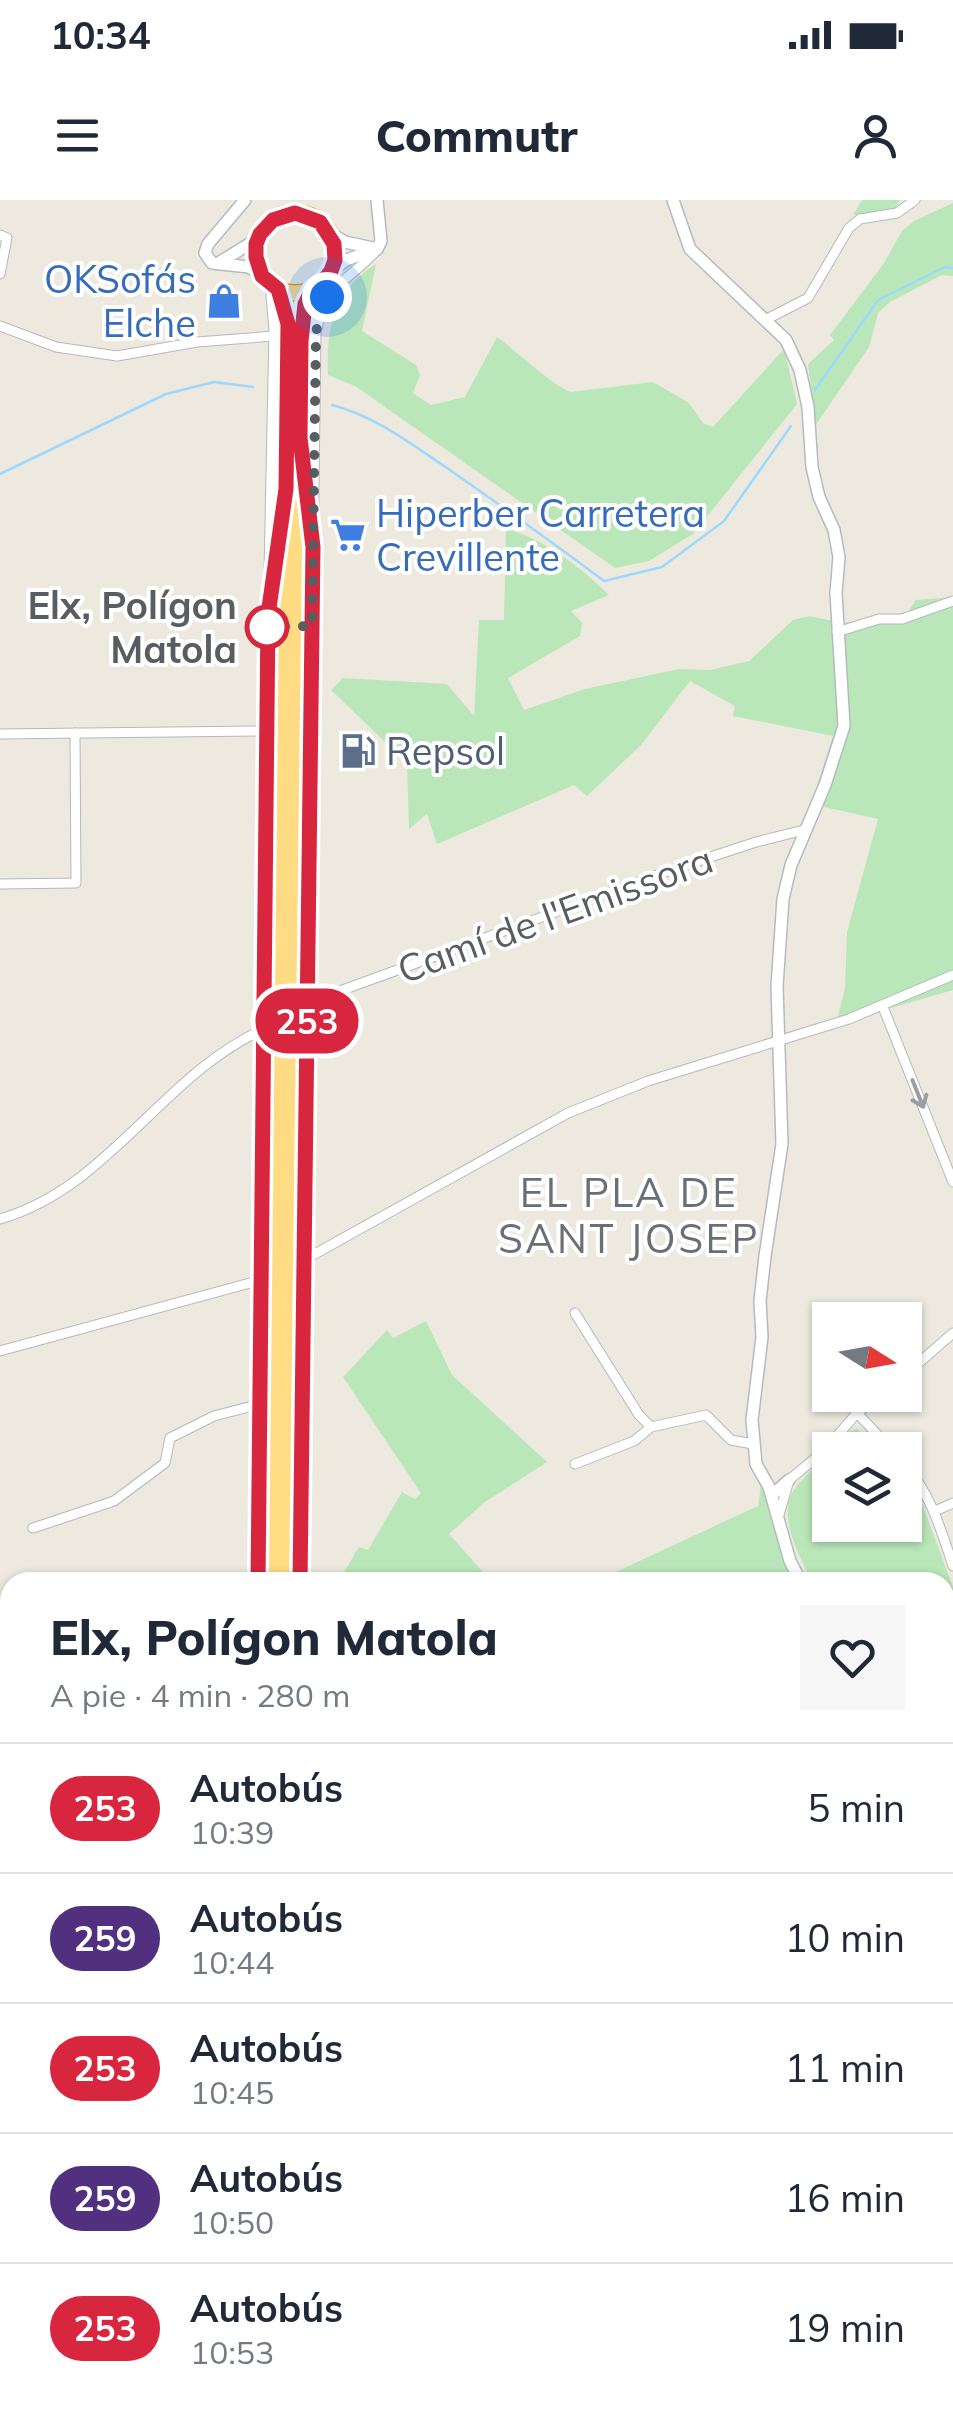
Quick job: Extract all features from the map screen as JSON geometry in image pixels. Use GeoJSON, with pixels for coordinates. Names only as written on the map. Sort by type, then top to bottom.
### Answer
{"type":"FeatureCollection","features":[{"type":"Feature","properties":{"kind":"highway"},"geometry":{"type":"LineString","coordinates":[[273,1572],[288,324],[256,257],[258,238],[278,217],[284,200]]}},
{"type":"Feature","properties":{"kind":"highway"},"geometry":{"type":"LineString","coordinates":[[270,283],[299,294],[312,290],[331,271],[335,260],[330,233],[316,219],[309,200]]}},
{"type":"Feature","properties":{"kind":"highway"},"geometry":{"type":"LineString","coordinates":[[278,217],[295,213],[316,219]]}},
{"type":"Feature","properties":{"kind":"highway"},"geometry":{"type":"LineString","coordinates":[[284,1572],[302,322],[312,290]]}},
{"type":"Feature","properties":{"kind":"street"},"geometry":{"type":"LineString","coordinates":[[245,200],[208,244],[207,260],[250,268],[270,283],[274,336],[258,1572]]}},
{"type":"Feature","properties":{"kind":"street"},"geometry":{"type":"LineString","coordinates":[[300,1572],[316,333],[320,311],[338,284],[381,241],[377,200]]}},
{"type":"Feature","properties":{"kind":"street"},"geometry":{"type":"LineString","coordinates":[[674,200],[690,249],[786,340],[800,370],[808,407],[812,467],[840,556],[836,593],[844,726],[825,785],[791,865],[783,898],[777,986],[782,1144],[761,1286],[762,1337],[752,1420],[756,1464],[772,1494],[796,1572]]}},
{"type":"Feature","properties":{"kind":"street"},"geometry":{"type":"LineString","coordinates":[[765,320],[808,298],[849,228],[860,219],[884,217],[915,200]]}},
{"type":"Feature","properties":{"kind":"street"},"geometry":{"type":"LineString","coordinates":[[330,233],[345,242],[377,249]]}},
{"type":"Feature","properties":{"kind":"street"},"geometry":{"type":"LineString","coordinates":[[0,235],[7,238],[0,274]]}},
{"type":"Feature","properties":{"kind":"street"},"geometry":{"type":"LineString","coordinates":[[216,263],[231,258],[258,238]]}},
{"type":"Feature","properties":{"kind":"street"},"geometry":{"type":"LineString","coordinates":[[331,271],[346,260],[377,249]]}},
{"type":"Feature","properties":{"kind":"street"},"geometry":{"type":"LineString","coordinates":[[0,326],[56,347],[117,356],[197,342],[274,336]]}},
{"type":"Feature","properties":{"kind":"street"},"geometry":{"type":"LineString","coordinates":[[300,438],[313,547]]}},
{"type":"Feature","properties":{"kind":"street"},"geometry":{"type":"LineString","coordinates":[[268,615],[286,489]]}},
{"type":"Feature","properties":{"kind":"street"},"geometry":{"type":"LineString","coordinates":[[837,632],[879,619],[902,619],[953,601]]}},
{"type":"Feature","properties":{"kind":"street"},"geometry":{"type":"LineString","coordinates":[[0,734],[267,731]]}},
{"type":"Feature","properties":{"kind":"street"},"geometry":{"type":"LineString","coordinates":[[0,884],[76,883],[75,733]]}},
{"type":"Feature","properties":{"kind":"street","name":"Camí de l'Emissora"},"geometry":{"type":"LineString","coordinates":[[307,1003],[668,871],[804,830]]}},
{"type":"Feature","properties":{"kind":"street"},"geometry":{"type":"LineString","coordinates":[[304,1260],[568,1113],[648,1081],[883,1007],[953,975]]}},
{"type":"Feature","properties":{"kind":"street"},"geometry":{"type":"LineString","coordinates":[[883,1007],[953,1182]]}},
{"type":"Feature","properties":{"kind":"street"},"geometry":{"type":"LineString","coordinates":[[0,1219],[20,1214],[57,1194],[128,1138],[200,1068],[264,1029]]}},
{"type":"Feature","properties":{"kind":"street"},"geometry":{"type":"LineString","coordinates":[[0,1351],[261,1280]]}},
{"type":"Feature","properties":{"kind":"street"},"geometry":{"type":"LineString","coordinates":[[575,1313],[651,1428]]}},
{"type":"Feature","properties":{"kind":"street"},"geometry":{"type":"LineString","coordinates":[[922,1360],[953,1333]]}},
{"type":"Feature","properties":{"kind":"street"},"geometry":{"type":"LineString","coordinates":[[33,1528],[114,1501],[165,1462],[170,1438],[214,1416],[260,1404]]}},
{"type":"Feature","properties":{"kind":"street"},"geometry":{"type":"LineString","coordinates":[[772,1494],[824,1451],[858,1413],[875,1432]]}},
{"type":"Feature","properties":{"kind":"street"},"geometry":{"type":"LineString","coordinates":[[575,1464],[634,1441],[651,1428],[706,1415],[731,1440],[753,1444]]}},
{"type":"Feature","properties":{"kind":"street"},"geometry":{"type":"LineString","coordinates":[[779,1515],[789,1480]]}},
{"type":"Feature","properties":{"kind":"street"},"geometry":{"type":"LineString","coordinates":[[922,1486],[953,1566]]}},
{"type":"Feature","properties":{"kind":"street"},"geometry":{"type":"LineString","coordinates":[[934,1511],[953,1503]]}},
{"type":"Feature","properties":{"kind":"green space"},"geometry":{"type":"Polygon","coordinates":[[[862,200],[900,200],[886,215],[853,215],[862,200]]]}},
{"type":"Feature","properties":{"kind":"green space"},"geometry":{"type":"Polygon","coordinates":[[[953,203],[953,276],[942,275],[890,302],[878,313],[869,347],[815,426],[808,364],[834,340],[830,335],[884,263],[902,231],[953,203]]]}},
{"type":"Feature","properties":{"kind":"green space"},"geometry":{"type":"Polygon","coordinates":[[[376,264],[362,331],[416,365],[420,375],[413,393],[431,405],[465,397],[497,337],[571,392],[653,382],[689,403],[703,423],[713,427],[784,349],[797,404],[693,534],[649,561],[615,568],[355,386],[328,375],[331,326],[342,298],[376,264]]]}},
{"type":"Feature","properties":{"kind":"green space"},"geometry":{"type":"Polygon","coordinates":[[[506,529],[561,555],[609,595],[571,611],[582,623],[580,636],[508,678],[524,710],[585,689],[679,669],[710,670],[749,661],[793,620],[809,616],[843,623],[908,612],[916,600],[953,597],[953,990],[836,1024],[845,988],[847,932],[878,819],[811,804],[833,736],[733,716],[735,706],[690,681],[641,745],[587,796],[574,785],[437,844],[427,814],[409,829],[407,763],[331,690],[343,678],[447,684],[474,716],[479,620],[504,620],[506,529]]]}},
{"type":"Feature","properties":{"kind":"green space"},"geometry":{"type":"Polygon","coordinates":[[[426,1321],[452,1375],[547,1462],[485,1502],[449,1534],[483,1572],[344,1572],[359,1547],[368,1550],[402,1492],[415,1499],[421,1493],[343,1377],[387,1330],[393,1338],[426,1321]]]}},
{"type":"Feature","properties":{"kind":"green space"},"geometry":{"type":"Polygon","coordinates":[[[812,1470],[812,1542],[922,1542],[922,1504],[947,1572],[808,1572],[789,1527],[788,1503],[812,1470]]]}},
{"type":"Feature","properties":{"kind":"green space"},"geometry":{"type":"Polygon","coordinates":[[[761,1485],[788,1572],[616,1572],[758,1506],[761,1485]]]}},
{"type":"Feature","properties":{"kind":"waterway"},"geometry":{"type":"LineString","coordinates":[[815,390],[878,300],[945,267],[953,268]]}},
{"type":"Feature","properties":{"kind":"waterway"},"geometry":{"type":"LineString","coordinates":[[0,474],[166,394],[214,382],[253,387]]}},
{"type":"Feature","properties":{"kind":"waterway"},"geometry":{"type":"LineString","coordinates":[[332,405],[378,423],[406,440],[604,581],[662,567],[724,521],[791,426]]}},
{"type":"Feature","properties":{"kind":"bus line","name":"253"},"geometry":{"type":"LineString","coordinates":[[258,1572],[268,615],[286,489],[288,324],[278,289],[262,276],[256,244],[273,220],[295,213],[316,219],[330,233],[335,260],[305,304],[301,341],[300,438],[313,547],[300,1572]]}},
{"type":"Feature","properties":{"kind":"place","name":"OKSofás Elche"},"geometry":{"type":"Point","coordinates":[224,301]}},
{"type":"Feature","properties":{"kind":"place","name":"Hiperber Carretera Crevillente"},"geometry":{"type":"Point","coordinates":[348,535]}},
{"type":"Feature","properties":{"kind":"place","name":"Elx, Polígon Matola"},"geometry":{"type":"Point","coordinates":[267,627]}},
{"type":"Feature","properties":{"kind":"place","name":"Repsol"},"geometry":{"type":"Point","coordinates":[358,751]}},
{"type":"Feature","properties":{"kind":"district","name":"EL PLA DE SANT JOSEP"},"geometry":{"type":"Point","coordinates":[629,1215]}},
{"type":"Feature","properties":{"kind":"route"},"geometry":{"type":"LineString","coordinates":[[267,627],[312,626],[316,333],[327,297]]}}]}
